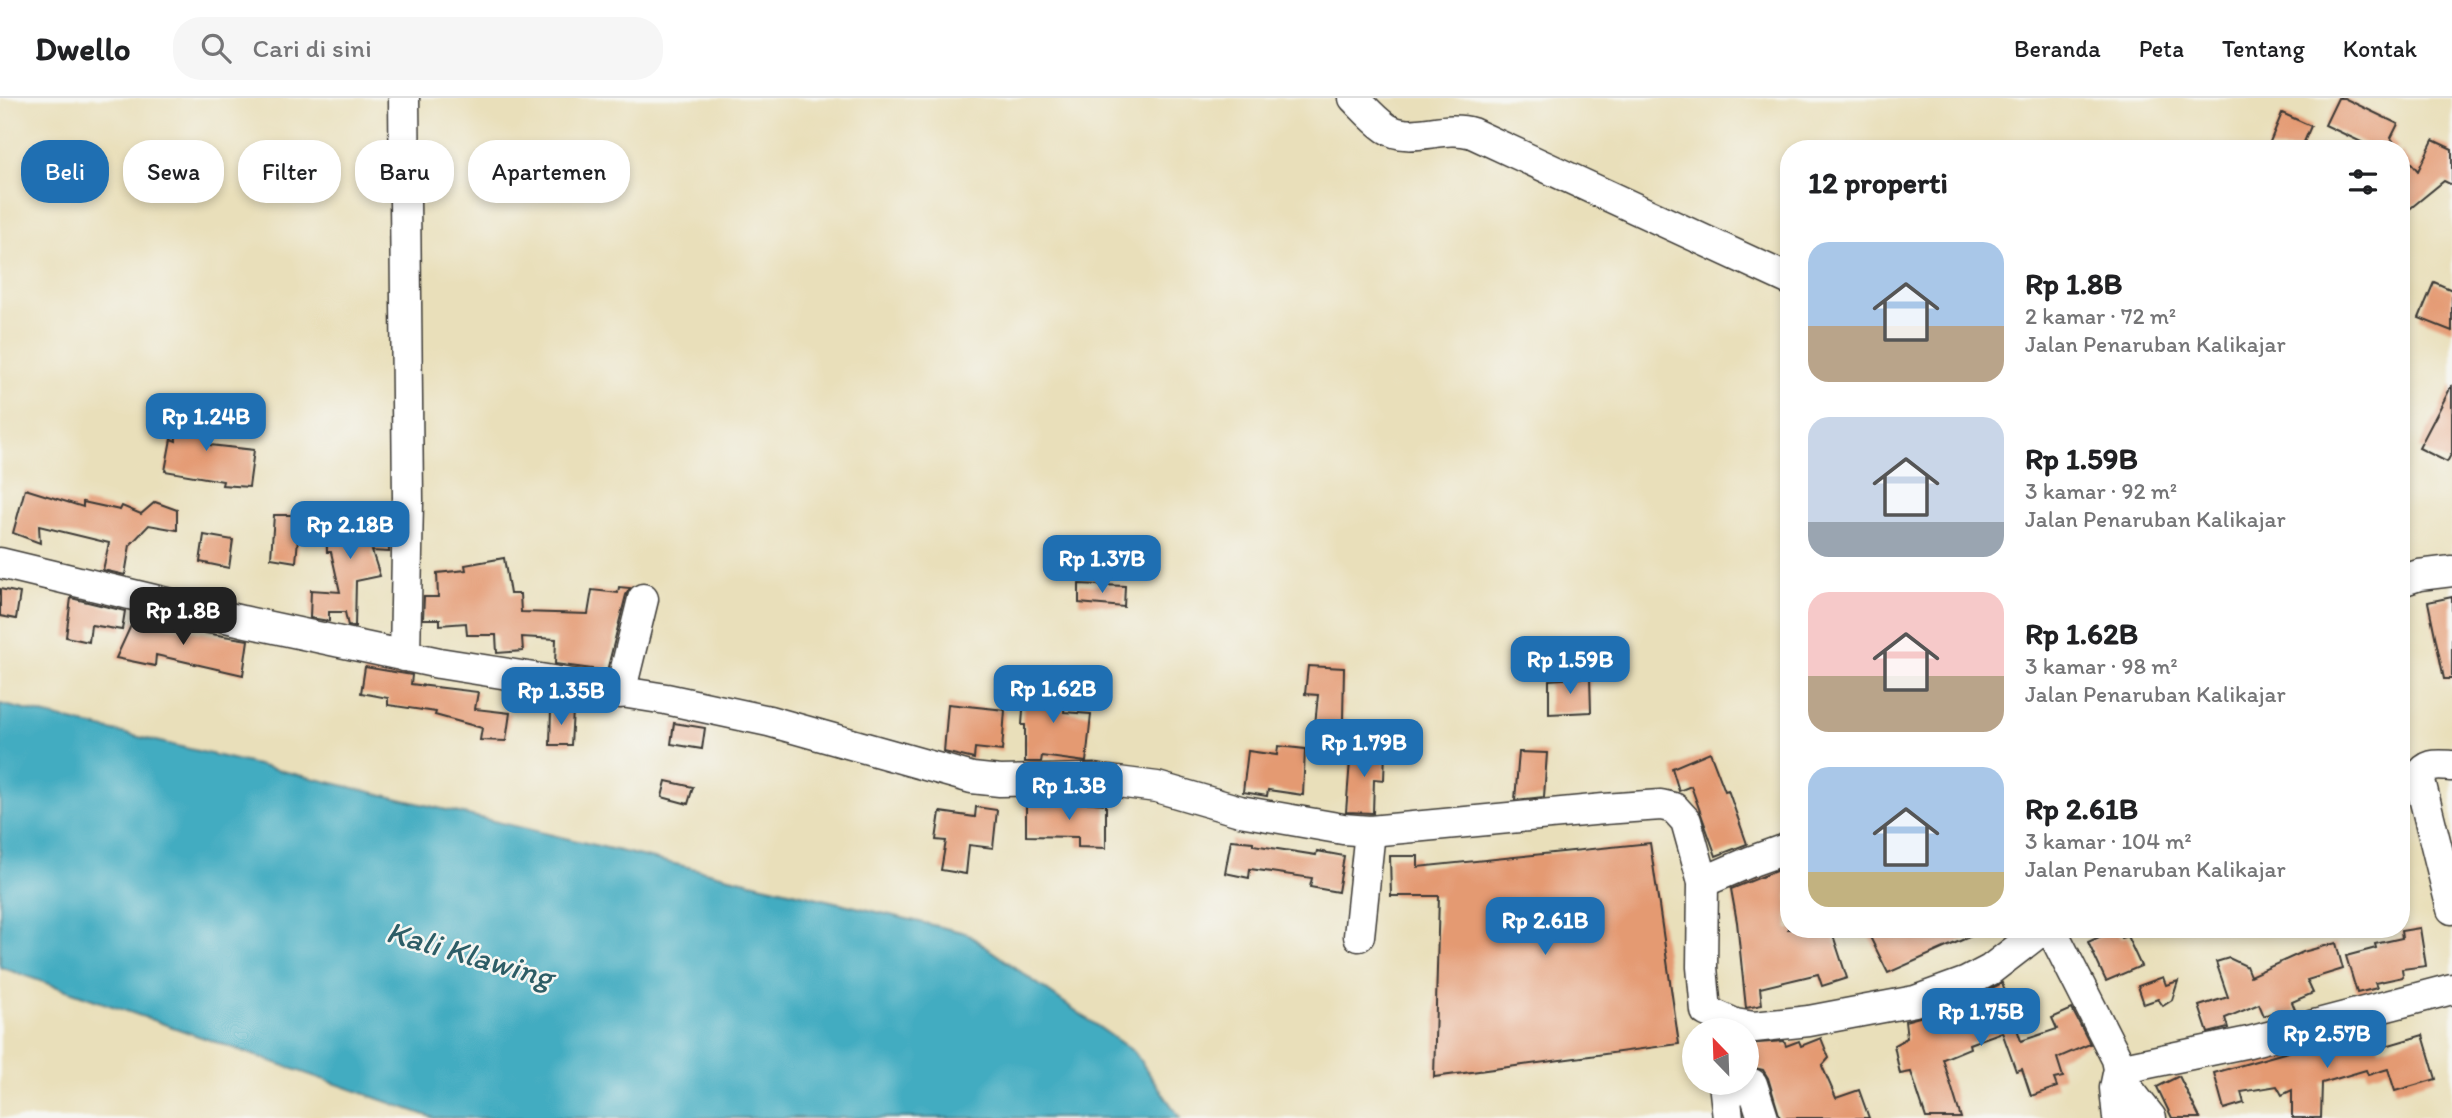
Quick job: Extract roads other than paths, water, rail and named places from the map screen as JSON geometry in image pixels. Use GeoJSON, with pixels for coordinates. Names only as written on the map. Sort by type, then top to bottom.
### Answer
{"type":"FeatureCollection","features":[{"type":"Feature","properties":{"kind":"street"},"geometry":{"type":"LineString","coordinates":[[404,98],[408,486],[405,656]]}},
{"type":"Feature","properties":{"kind":"street"},"geometry":{"type":"LineString","coordinates":[[1354,98],[1392,131],[1413,135],[1452,129],[1472,133],[1780,275]]}},
{"type":"Feature","properties":{"kind":"street"},"geometry":{"type":"LineString","coordinates":[[0,563],[242,621],[405,656],[666,699],[769,721],[972,778],[1000,781],[1094,779],[1157,787],[1240,811],[1343,829],[1370,831],[1661,805],[1674,808],[1686,821],[1703,882],[1702,967],[1716,1018]]}},
{"type":"Feature","properties":{"kind":"street"},"geometry":{"type":"LineString","coordinates":[[2410,574],[2452,571]]}},
{"type":"Feature","properties":{"kind":"street"},"geometry":{"type":"LineString","coordinates":[[621,693],[643,599]]}},
{"type":"Feature","properties":{"kind":"street"},"geometry":{"type":"LineString","coordinates":[[2452,766],[2433,764],[2424,769],[2419,777],[2442,839],[2452,909]]}},
{"type":"Feature","properties":{"kind":"street"},"geometry":{"type":"LineString","coordinates":[[1359,936],[1370,831]]}},
{"type":"Feature","properties":{"kind":"street"},"geometry":{"type":"LineString","coordinates":[[1703,882],[1780,851]]}},
{"type":"Feature","properties":{"kind":"street"},"geometry":{"type":"LineString","coordinates":[[1759,1027],[1915,1001],[1967,982],[1990,970],[2031,938]]}},
{"type":"Feature","properties":{"kind":"street"},"geometry":{"type":"LineString","coordinates":[[2056,938],[2116,1059],[2119,1073],[2151,1118]]}},
{"type":"Feature","properties":{"kind":"street"},"geometry":{"type":"LineString","coordinates":[[2119,1073],[2452,989]]}},
{"type":"Feature","properties":{"kind":"street"},"geometry":{"type":"LineString","coordinates":[[2118,1118],[2115,1088],[2119,1073]]}},
{"type":"Feature","properties":{"kind":"street"},"geometry":{"type":"LineString","coordinates":[[1742,1096],[1763,1118]]}},
{"type":"Feature","properties":{"kind":"water","name":"Kali Klawing"},"geometry":{"type":"Polygon","coordinates":[[[0,704],[966,933],[1134,1052],[1180,1118],[434,1118],[0,967],[0,704]]]}}]}
